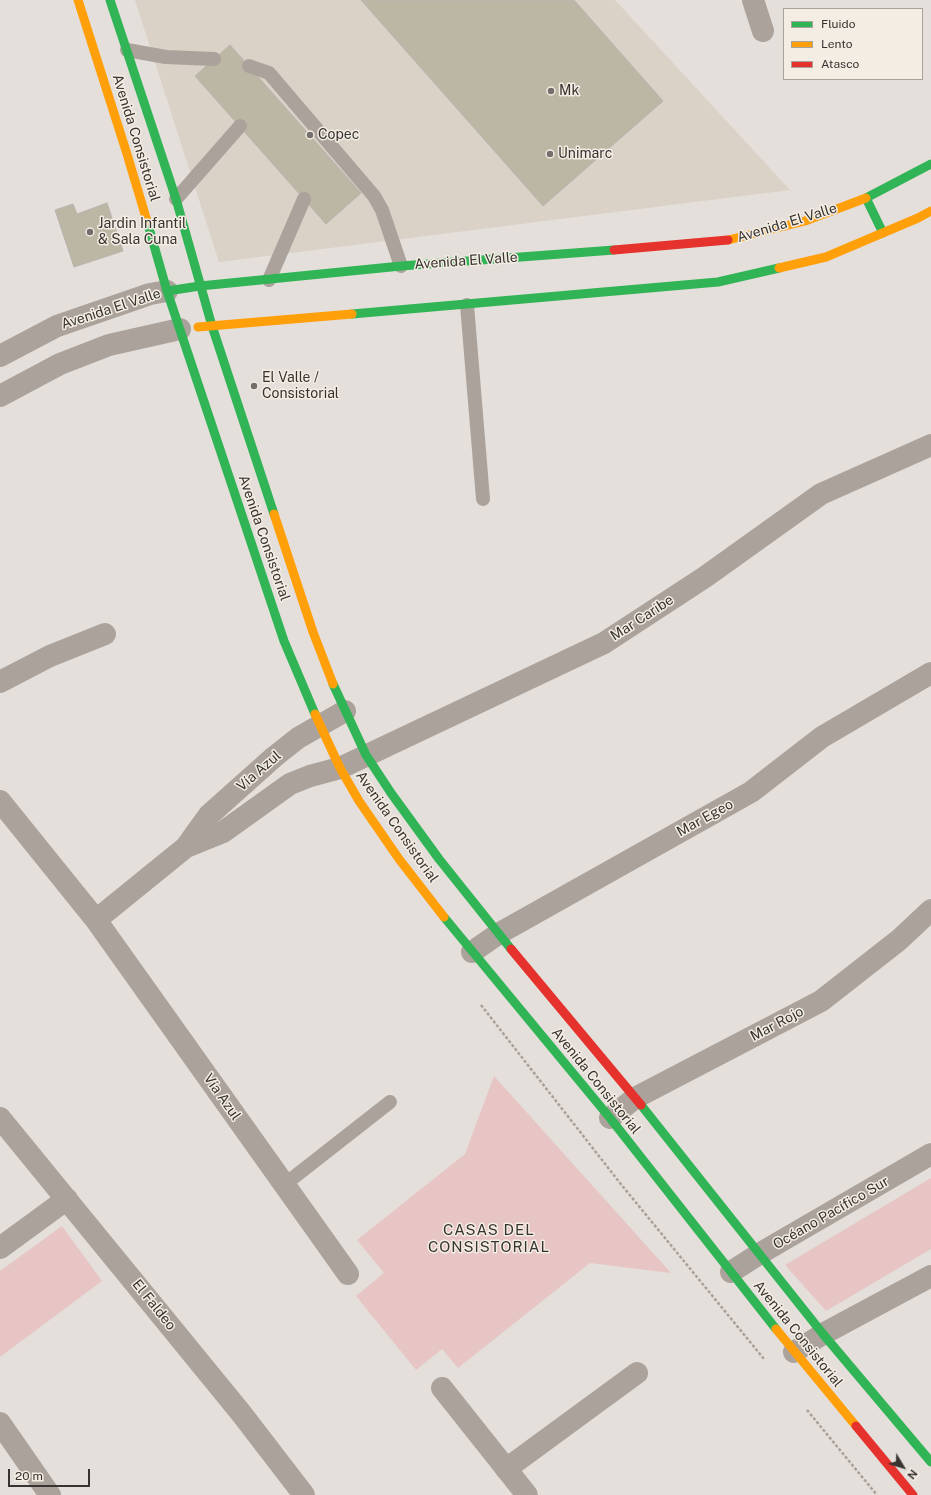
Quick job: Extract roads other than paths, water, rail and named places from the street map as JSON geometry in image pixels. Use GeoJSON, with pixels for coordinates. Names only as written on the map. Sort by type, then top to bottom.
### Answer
{"type":"FeatureCollection","features":[{"type":"Feature","properties":{"kind":"main road","name":"Avenida Consistorial"},"geometry":{"type":"LineString","coordinates":[[78,0],[127,154],[167,291],[284,641],[319,725],[340,768],[359,801],[399,859],[472,952],[610,1118],[794,1352],[913,1495]]}},
{"type":"Feature","properties":{"kind":"main road","name":"Avenida Consistorial"},"geometry":{"type":"LineString","coordinates":[[110,0],[176,199],[212,326],[313,632],[338,697],[366,755],[391,793],[439,859],[498,934],[635,1098],[823,1334],[931,1462]]}},
{"type":"Feature","properties":{"kind":"main road","name":"Avenida El Valle"},"geometry":{"type":"LineString","coordinates":[[167,291],[200,286],[401,266],[724,241],[805,221],[866,198],[931,164]]}},
{"type":"Feature","properties":{"kind":"main road"},"geometry":{"type":"LineString","coordinates":[[866,198],[883,233]]}},
{"type":"Feature","properties":{"kind":"main road"},"geometry":{"type":"LineString","coordinates":[[180,329],[718,282],[826,256],[883,233],[931,211]]}},
{"type":"Feature","properties":{"kind":"street"},"geometry":{"type":"LineString","coordinates":[[753,0],[762,31]]}},
{"type":"Feature","properties":{"kind":"street","name":"Avenida El Valle"},"geometry":{"type":"LineString","coordinates":[[0,356],[57,326],[150,294],[167,291]]}},
{"type":"Feature","properties":{"kind":"street"},"geometry":{"type":"LineString","coordinates":[[0,396],[60,364],[110,345],[180,329]]}},
{"type":"Feature","properties":{"kind":"street","name":"Mar Caribe"},"geometry":{"type":"LineString","coordinates":[[340,768],[604,643],[705,576],[821,494],[931,445]]}},
{"type":"Feature","properties":{"kind":"street"},"geometry":{"type":"LineString","coordinates":[[0,682],[50,656],[105,634]]}},
{"type":"Feature","properties":{"kind":"street","name":"Mar Egeo"},"geometry":{"type":"LineString","coordinates":[[472,952],[498,934],[751,792],[822,737],[931,673]]}},
{"type":"Feature","properties":{"kind":"street","name":"Vía Azul"},"geometry":{"type":"LineString","coordinates":[[96,920],[186,847],[208,815],[298,738],[345,711]]}},
{"type":"Feature","properties":{"kind":"street","name":"Vía Azul"},"geometry":{"type":"LineString","coordinates":[[186,847],[223,832],[290,784],[310,776],[340,768]]}},
{"type":"Feature","properties":{"kind":"street","name":"Vía Azul"},"geometry":{"type":"LineString","coordinates":[[0,801],[96,920],[348,1274]]}},
{"type":"Feature","properties":{"kind":"street","name":"Mar Rojo"},"geometry":{"type":"LineString","coordinates":[[610,1118],[635,1098],[822,1001],[900,940],[931,910]]}},
{"type":"Feature","properties":{"kind":"street","name":"El Faldeo"},"geometry":{"type":"LineString","coordinates":[[0,1118],[241,1413],[304,1495]]}},
{"type":"Feature","properties":{"kind":"street","name":"Océano Pacífico Sur"},"geometry":{"type":"LineString","coordinates":[[731,1272],[931,1154]]}},
{"type":"Feature","properties":{"kind":"street"},"geometry":{"type":"LineString","coordinates":[[0,1248],[67,1199]]}},
{"type":"Feature","properties":{"kind":"street"},"geometry":{"type":"LineString","coordinates":[[794,1352],[823,1334],[931,1276]]}},
{"type":"Feature","properties":{"kind":"street"},"geometry":{"type":"LineString","coordinates":[[506,1469],[637,1373]]}},
{"type":"Feature","properties":{"kind":"street"},"geometry":{"type":"LineString","coordinates":[[442,1388],[527,1495]]}},
{"type":"Feature","properties":{"kind":"street"},"geometry":{"type":"LineString","coordinates":[[0,1424],[50,1495]]}},
{"type":"Feature","properties":{"kind":"lane"},"geometry":{"type":"LineString","coordinates":[[126,50],[166,57],[214,59]]}},
{"type":"Feature","properties":{"kind":"lane"},"geometry":{"type":"LineString","coordinates":[[249,66],[269,73],[275,87],[327,147],[374,196],[382,210],[401,266]]}},
{"type":"Feature","properties":{"kind":"lane"},"geometry":{"type":"LineString","coordinates":[[176,199],[240,126]]}},
{"type":"Feature","properties":{"kind":"lane"},"geometry":{"type":"LineString","coordinates":[[269,280],[304,199]]}},
{"type":"Feature","properties":{"kind":"lane"},"geometry":{"type":"LineString","coordinates":[[467,305],[483,499]]}},
{"type":"Feature","properties":{"kind":"lane"},"geometry":{"type":"LineString","coordinates":[[284,1185],[390,1102]]}},
{"type":"Feature","properties":{"kind":"place","name":"Mk"},"geometry":{"type":"Point","coordinates":[551,91]}},
{"type":"Feature","properties":{"kind":"place","name":"Copec"},"geometry":{"type":"Point","coordinates":[310,135]}},
{"type":"Feature","properties":{"kind":"place","name":"Unimarc"},"geometry":{"type":"Point","coordinates":[550,154]}},
{"type":"Feature","properties":{"kind":"place","name":"Jardin Infantil & Sala Cuna"},"geometry":{"type":"Point","coordinates":[90,232]}},
{"type":"Feature","properties":{"kind":"place","name":"El Valle / Consistorial"},"geometry":{"type":"Point","coordinates":[254,386]}},
{"type":"Feature","properties":{"kind":"district","name":"CASAS DEL CONSISTORIAL"},"geometry":{"type":"Point","coordinates":[489,1238]}}]}
